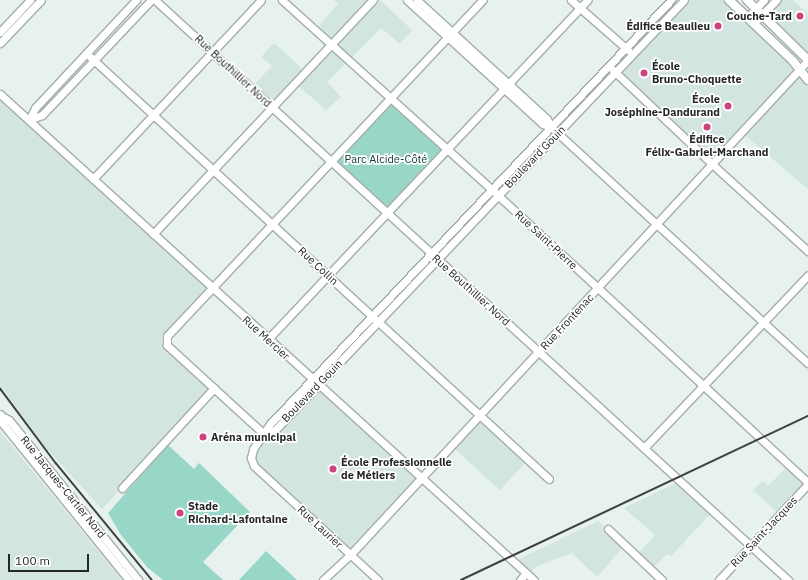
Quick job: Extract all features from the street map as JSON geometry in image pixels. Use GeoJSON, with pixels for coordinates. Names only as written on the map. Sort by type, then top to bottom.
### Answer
{"type":"FeatureCollection","features":[{"type":"Feature","properties":{"kind":"main road"},"geometry":{"type":"LineString","coordinates":[[729,0],[800,69],[808,80]]}},
{"type":"Feature","properties":{"kind":"main road"},"geometry":{"type":"LineString","coordinates":[[747,0],[808,60]]}},
{"type":"Feature","properties":{"kind":"street"},"geometry":{"type":"LineString","coordinates":[[0,43],[41,0]]}},
{"type":"Feature","properties":{"kind":"street"},"geometry":{"type":"LineString","coordinates":[[29,120],[35,108],[136,0]]}},
{"type":"Feature","properties":{"kind":"street"},"geometry":{"type":"LineString","coordinates":[[29,120],[42,115],[151,0]]}},
{"type":"Feature","properties":{"kind":"street","name":"Rue Bouthillier Nord"},"geometry":{"type":"LineString","coordinates":[[155,0],[788,580]]}},
{"type":"Feature","properties":{"kind":"street"},"geometry":{"type":"LineString","coordinates":[[93,179],[262,0]]}},
{"type":"Feature","properties":{"kind":"street","name":"Rue Saint-Pierre"},"geometry":{"type":"LineString","coordinates":[[282,0],[598,288],[808,483]]}},
{"type":"Feature","properties":{"kind":"street"},"geometry":{"type":"LineString","coordinates":[[153,234],[373,0]]}},
{"type":"Feature","properties":{"kind":"street"},"geometry":{"type":"LineString","coordinates":[[407,0],[450,35],[506,86],[547,119],[551,127],[557,133],[808,363]]}},
{"type":"Feature","properties":{"kind":"street"},"geometry":{"type":"LineString","coordinates":[[417,0],[450,35]]}},
{"type":"Feature","properties":{"kind":"street"},"geometry":{"type":"LineString","coordinates":[[264,434],[167,345],[167,336],[483,0]]}},
{"type":"Feature","properties":{"kind":"street"},"geometry":{"type":"LineString","coordinates":[[571,0],[632,55]]}},
{"type":"Feature","properties":{"kind":"street"},"geometry":{"type":"LineString","coordinates":[[268,340],[588,0]]}},
{"type":"Feature","properties":{"kind":"street","name":"Boulevard Gouin"},"geometry":{"type":"LineString","coordinates":[[264,434],[270,424],[312,379],[671,0]]}},
{"type":"Feature","properties":{"kind":"street","name":"Boulevard Gouin"},"geometry":{"type":"LineString","coordinates":[[264,434],[275,430],[684,0]]}},
{"type":"Feature","properties":{"kind":"street"},"geometry":{"type":"LineString","coordinates":[[748,17],[764,0]]}},
{"type":"Feature","properties":{"kind":"street"},"geometry":{"type":"LineString","coordinates":[[754,23],[776,0]]}},
{"type":"Feature","properties":{"kind":"street"},"geometry":{"type":"LineString","coordinates":[[0,32],[29,1],[34,7]]}},
{"type":"Feature","properties":{"kind":"street"},"geometry":{"type":"LineString","coordinates":[[648,25],[655,31]]}},
{"type":"Feature","properties":{"kind":"street","name":"Rue Collin"},"geometry":{"type":"LineString","coordinates":[[86,53],[549,479]]}},
{"type":"Feature","properties":{"kind":"street","name":"Rue Frontenac"},"geometry":{"type":"LineString","coordinates":[[323,580],[350,555],[480,416],[808,60]]}},
{"type":"Feature","properties":{"kind":"street"},"geometry":{"type":"LineString","coordinates":[[609,66],[712,164],[808,251]]}},
{"type":"Feature","properties":{"kind":"street","name":"Rue Mercier"},"geometry":{"type":"LineString","coordinates":[[0,94],[268,340],[534,580]]}},
{"type":"Feature","properties":{"kind":"street"},"geometry":{"type":"LineString","coordinates":[[644,448],[808,275]]}},
{"type":"Feature","properties":{"kind":"street"},"geometry":{"type":"LineString","coordinates":[[122,488],[214,388]]}},
{"type":"Feature","properties":{"kind":"street","name":"Rue Jacques-Cartier Nord"},"geometry":{"type":"LineString","coordinates":[[0,414],[3,424],[129,580]]}},
{"type":"Feature","properties":{"kind":"street","name":"Rue Jacques-Cartier Nord"},"geometry":{"type":"LineString","coordinates":[[0,414],[9,420],[138,580]]}},
{"type":"Feature","properties":{"kind":"street","name":"Rue Laurier"},"geometry":{"type":"LineString","coordinates":[[264,434],[253,449],[251,458],[254,466],[378,580]]}},
{"type":"Feature","properties":{"kind":"street","name":"Rue Saint-Jacques"},"geometry":{"type":"LineString","coordinates":[[719,580],[808,483]]}},
{"type":"Feature","properties":{"kind":"street"},"geometry":{"type":"LineString","coordinates":[[608,529],[662,580]]}},
{"type":"Feature","properties":{"kind":"street"},"geometry":{"type":"LineString","coordinates":[[520,580],[526,573]]}},
{"type":"Feature","properties":{"kind":"shaded area"},"geometry":{"type":"Polygon","coordinates":[[[334,0],[380,0],[412,30],[400,44],[381,28],[327,82],[341,97],[326,110],[295,83],[272,107],[251,88],[272,66],[261,57],[274,43],[307,73],[331,45],[313,33],[338,4],[334,0]]]}},
{"type":"Feature","properties":{"kind":"shaded area","name":"École Joséphine-Dandurand"},"geometry":{"type":"Polygon","coordinates":[[[684,0],[729,0],[808,80],[808,189],[742,133],[712,164],[613,75],[684,0]]]}},
{"type":"Feature","properties":{"kind":"shaded area"},"geometry":{"type":"Polygon","coordinates":[[[776,0],[793,0],[808,14],[808,60],[762,15],[776,0]]]}},
{"type":"Feature","properties":{"kind":"shaded area"},"geometry":{"type":"Polygon","coordinates":[[[0,94],[212,288],[167,336],[167,345],[214,388],[102,509],[37,438],[0,384],[0,94]]]}},
{"type":"Feature","properties":{"kind":"shaded area","name":"École Professionnelle de Métiers"},"geometry":{"type":"Polygon","coordinates":[[[318,385],[421,479],[350,555],[254,466],[253,449],[264,434],[275,430],[318,385]]]}},
{"type":"Feature","properties":{"kind":"shaded area"},"geometry":{"type":"Polygon","coordinates":[[[480,416],[528,460],[500,490],[452,446],[480,416]]]}},
{"type":"Feature","properties":{"kind":"shaded area"},"geometry":{"type":"Polygon","coordinates":[[[0,431],[122,580],[0,580],[0,431]]]}},
{"type":"Feature","properties":{"kind":"shaded area"},"geometry":{"type":"Polygon","coordinates":[[[789,465],[808,482],[780,515],[753,490],[763,481],[768,486],[789,465]]]}},
{"type":"Feature","properties":{"kind":"shaded area"},"geometry":{"type":"Polygon","coordinates":[[[680,481],[713,511],[671,556],[667,554],[651,570],[636,556],[655,535],[624,508],[680,481]]]}},
{"type":"Feature","properties":{"kind":"shaded area"},"geometry":{"type":"Polygon","coordinates":[[[598,521],[625,545],[597,577],[572,553],[537,566],[528,575],[513,562],[598,521]]]}},
{"type":"Feature","properties":{"kind":"green space","name":"Parc Alcide-Côté"},"geometry":{"type":"Polygon","coordinates":[[[390,98],[447,150],[390,213],[332,162],[390,98]]]}},
{"type":"Feature","properties":{"kind":"green space","name":"Stade Richard-Lafontaine"},"geometry":{"type":"Polygon","coordinates":[[[168,445],[194,469],[199,463],[250,512],[203,562],[223,580],[163,580],[147,567],[121,535],[108,513],[168,445]]]}},
{"type":"Feature","properties":{"kind":"green space"},"geometry":{"type":"Polygon","coordinates":[[[266,551],[297,580],[239,580],[266,551]]]}},
{"type":"Feature","properties":{"kind":"railway"},"geometry":{"type":"LineString","coordinates":[[0,388],[56,463],[152,580]]}},
{"type":"Feature","properties":{"kind":"railway"},"geometry":{"type":"LineString","coordinates":[[461,580],[808,416]]}},
{"type":"Feature","properties":{"kind":"place","name":"Couche-Tard"},"geometry":{"type":"Point","coordinates":[800,16]}},
{"type":"Feature","properties":{"kind":"place","name":"Édifice Beaulieu"},"geometry":{"type":"Point","coordinates":[718,26]}},
{"type":"Feature","properties":{"kind":"place","name":"École Bruno-Choquette"},"geometry":{"type":"Point","coordinates":[644,73]}},
{"type":"Feature","properties":{"kind":"place","name":"École Joséphine-Dandurand"},"geometry":{"type":"Point","coordinates":[728,106]}},
{"type":"Feature","properties":{"kind":"place","name":"Édifice Félix-Gabriel-Marchand"},"geometry":{"type":"Point","coordinates":[707,127]}},
{"type":"Feature","properties":{"kind":"place","name":"Aréna municipal"},"geometry":{"type":"Point","coordinates":[203,437]}},
{"type":"Feature","properties":{"kind":"place","name":"École Professionnelle de Métiers"},"geometry":{"type":"Point","coordinates":[333,469]}},
{"type":"Feature","properties":{"kind":"place","name":"Stade Richard-Lafontaine"},"geometry":{"type":"Point","coordinates":[180,513]}}]}
